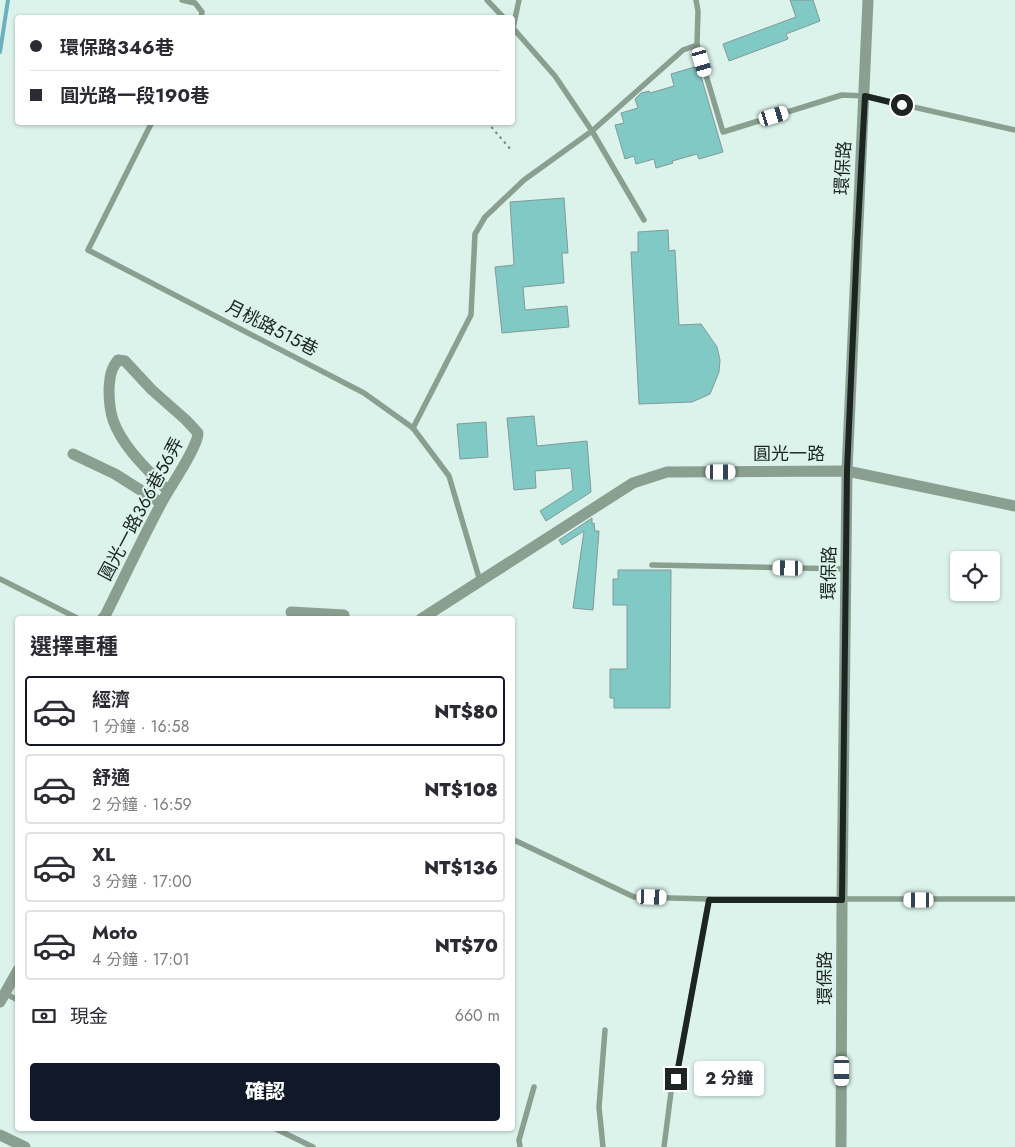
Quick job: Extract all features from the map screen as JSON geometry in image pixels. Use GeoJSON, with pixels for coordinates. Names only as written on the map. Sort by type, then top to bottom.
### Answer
{"type":"FeatureCollection","features":[{"type":"Feature","properties":{"kind":"street","name":"環保路"},"geometry":{"type":"LineString","coordinates":[[841,1147],[847,471],[868,0]]}},
{"type":"Feature","properties":{"kind":"street","name":"圓光一路366巷56弄"},"geometry":{"type":"LineString","coordinates":[[105,616],[162,502],[168,492],[192,450],[198,438],[198,434],[186,420],[152,390],[125,360],[118,360],[110,374],[109,394],[113,419],[122,437],[134,454],[168,492]]}},
{"type":"Feature","properties":{"kind":"street"},"geometry":{"type":"LineString","coordinates":[[73,454],[115,474],[162,502]]}},
{"type":"Feature","properties":{"kind":"street","name":"圓光一路"},"geometry":{"type":"LineString","coordinates":[[426,616],[633,484],[667,472],[847,471],[1015,506]]}},
{"type":"Feature","properties":{"kind":"street"},"geometry":{"type":"LineString","coordinates":[[291,612],[344,614],[344,616]]}},
{"type":"Feature","properties":{"kind":"street"},"geometry":{"type":"LineString","coordinates":[[2,996],[15,975]]}},
{"type":"Feature","properties":{"kind":"street"},"geometry":{"type":"LineString","coordinates":[[0,1135],[25,1147]]}},
{"type":"Feature","properties":{"kind":"lane"},"geometry":{"type":"LineString","coordinates":[[182,0],[195,4],[202,12],[202,15]]}},
{"type":"Feature","properties":{"kind":"lane"},"geometry":{"type":"LineString","coordinates":[[487,0],[501,15]]}},
{"type":"Feature","properties":{"kind":"lane"},"geometry":{"type":"LineString","coordinates":[[515,18],[519,0]]}},
{"type":"Feature","properties":{"kind":"lane"},"geometry":{"type":"LineString","coordinates":[[696,0],[698,11],[697,45],[723,132],[842,96],[865,96],[1015,130]]}},
{"type":"Feature","properties":{"kind":"lane"},"geometry":{"type":"LineString","coordinates":[[515,29],[555,76],[592,131],[644,220]]}},
{"type":"Feature","properties":{"kind":"lane"},"geometry":{"type":"LineString","coordinates":[[413,428],[472,315],[475,234],[485,217],[524,180],[592,131],[683,50],[697,45]]}},
{"type":"Feature","properties":{"kind":"lane","name":"月桃路515巷"},"geometry":{"type":"LineString","coordinates":[[150,125],[88,250],[364,393],[413,428],[449,476],[480,581]]}},
{"type":"Feature","properties":{"kind":"lane"},"geometry":{"type":"LineString","coordinates":[[652,565],[846,569]]}},
{"type":"Feature","properties":{"kind":"lane"},"geometry":{"type":"LineString","coordinates":[[0,579],[73,616]]}},
{"type":"Feature","properties":{"kind":"lane"},"geometry":{"type":"LineString","coordinates":[[515,840],[634,896],[709,900],[1015,899]]}},
{"type":"Feature","properties":{"kind":"lane"},"geometry":{"type":"LineString","coordinates":[[664,1147],[671,1092],[676,1079],[709,900]]}},
{"type":"Feature","properties":{"kind":"lane"},"geometry":{"type":"LineString","coordinates":[[2,996],[15,999]]}},
{"type":"Feature","properties":{"kind":"lane"},"geometry":{"type":"LineString","coordinates":[[603,1147],[600,1107],[605,1030]]}},
{"type":"Feature","properties":{"kind":"lane"},"geometry":{"type":"LineString","coordinates":[[520,1147],[519,1140],[534,1087]]}},
{"type":"Feature","properties":{"kind":"lane"},"geometry":{"type":"LineString","coordinates":[[280,1131],[313,1147]]}},
{"type":"Feature","properties":{"kind":"path"},"geometry":{"type":"LineString","coordinates":[[490,125],[512,151]]}},
{"type":"Feature","properties":{"kind":"building"},"geometry":{"type":"Polygon","coordinates":[[[790,0],[813,0],[820,21],[786,34],[788,39],[729,61],[723,44],[796,17],[790,0]]]}},
{"type":"Feature","properties":{"kind":"building"},"geometry":{"type":"Polygon","coordinates":[[[698,66],[723,152],[699,159],[697,154],[656,168],[654,159],[636,164],[634,156],[625,159],[615,125],[624,123],[621,113],[638,108],[635,99],[641,93],[649,91],[650,93],[674,86],[671,74],[698,66]]]}},
{"type":"Feature","properties":{"kind":"building"},"geometry":{"type":"Polygon","coordinates":[[[564,198],[568,253],[562,253],[564,283],[523,287],[525,310],[567,306],[569,327],[502,333],[495,267],[514,265],[510,202],[564,198]]]}},
{"type":"Feature","properties":{"kind":"building"},"geometry":{"type":"Polygon","coordinates":[[[668,230],[669,251],[675,250],[679,325],[701,324],[717,347],[720,360],[719,372],[710,394],[692,402],[639,404],[631,252],[638,252],[638,232],[668,230]]]}},
{"type":"Feature","properties":{"kind":"building"},"geometry":{"type":"Polygon","coordinates":[[[534,416],[537,446],[587,441],[591,492],[546,521],[540,511],[573,490],[571,468],[535,471],[536,488],[514,490],[507,418],[534,416]]]}},
{"type":"Feature","properties":{"kind":"building"},"geometry":{"type":"Polygon","coordinates":[[[486,422],[488,457],[460,459],[457,424],[486,422]]]}},
{"type":"Feature","properties":{"kind":"building"},"geometry":{"type":"Polygon","coordinates":[[[592,518],[595,531],[599,531],[593,610],[573,608],[584,531],[562,545],[559,540],[592,518]]]}},
{"type":"Feature","properties":{"kind":"building"},"geometry":{"type":"Polygon","coordinates":[[[618,570],[671,570],[670,708],[614,708],[614,698],[610,698],[610,669],[627,669],[627,605],[613,605],[613,579],[618,579],[618,570]]]}},
{"type":"Feature","properties":{"kind":"waterway"},"geometry":{"type":"LineString","coordinates":[[0,52],[8,0]]}},
{"type":"Feature","properties":{"kind":"route"},"geometry":{"type":"LineString","coordinates":[[676,1079],[709,900],[842,900],[847,471],[865,96],[902,105]]}}]}
